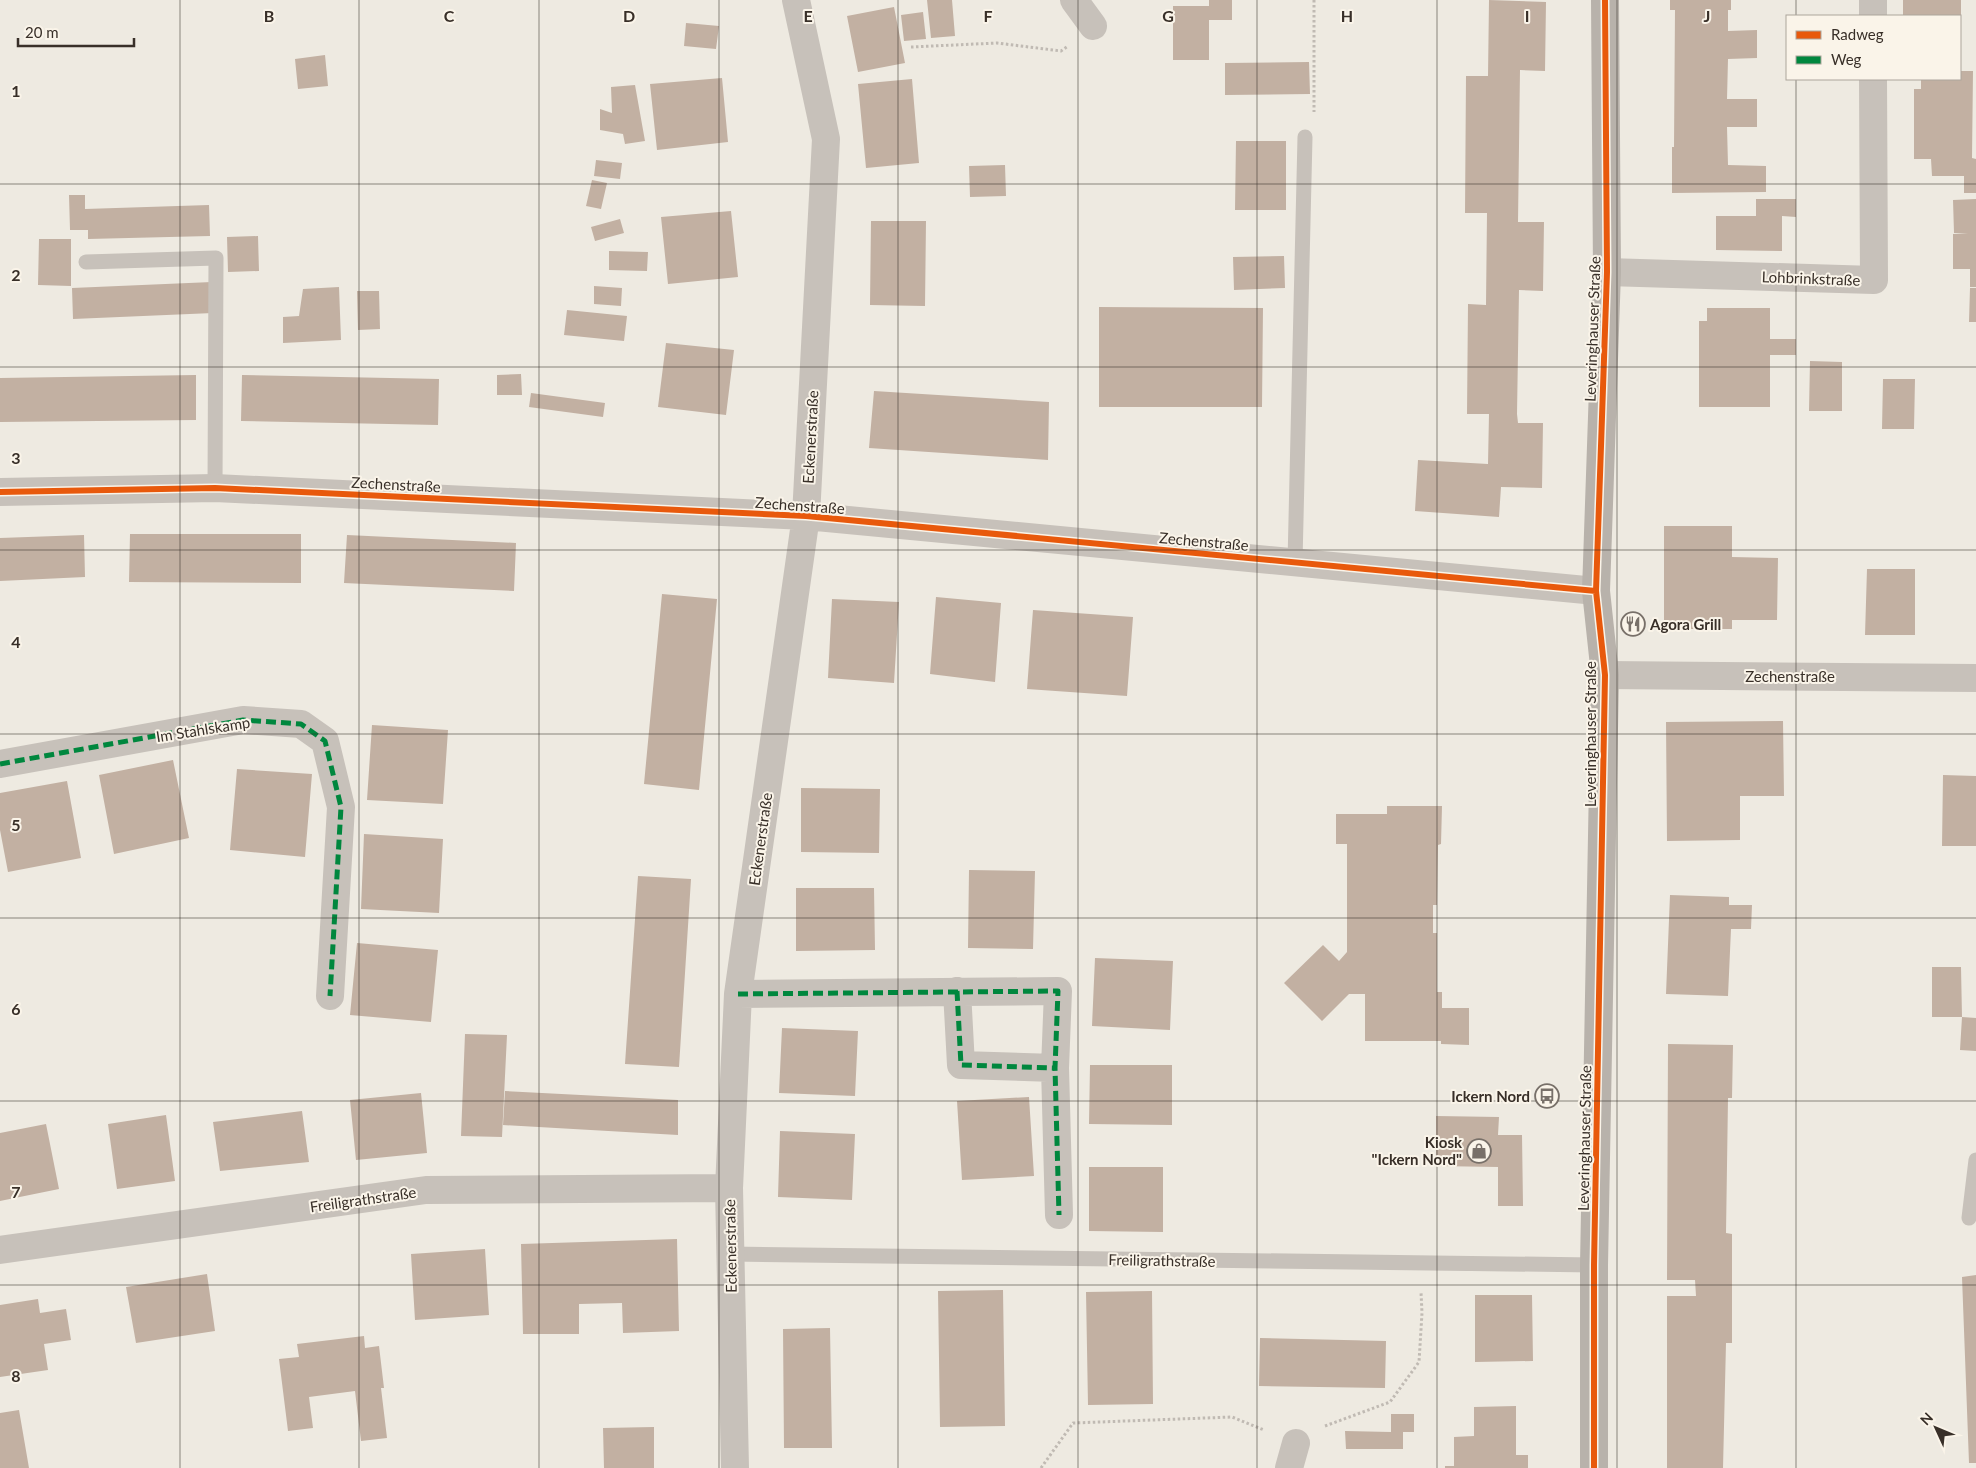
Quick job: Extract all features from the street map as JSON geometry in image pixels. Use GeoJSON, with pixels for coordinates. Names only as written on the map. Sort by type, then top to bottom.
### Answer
{"type":"FeatureCollection","features":[{"type":"Feature","properties":{"kind":"main road","name":"Leveringhauser Straße"},"geometry":{"type":"LineString","coordinates":[[1594,1468],[1594,1265],[1605,675],[1596,591],[1607,272],[1605,0]]}},
{"type":"Feature","properties":{"kind":"street","name":"Eckenerstraße"},"geometry":{"type":"LineString","coordinates":[[735,1468],[729,1188],[738,994],[806,516],[826,139],[796,0]]}},
{"type":"Feature","properties":{"kind":"street"},"geometry":{"type":"LineString","coordinates":[[1074,0],[1093,26]]}},
{"type":"Feature","properties":{"kind":"street"},"geometry":{"type":"LineString","coordinates":[[1873,0],[1873,15]]}},
{"type":"Feature","properties":{"kind":"street","name":"Lohbrinkstraße"},"geometry":{"type":"LineString","coordinates":[[1607,272],[1874,280],[1873,80]]}},
{"type":"Feature","properties":{"kind":"street","name":"Zechenstraße"},"geometry":{"type":"LineString","coordinates":[[0,492],[216,488],[806,516],[1596,591]]}},
{"type":"Feature","properties":{"kind":"street","name":"Zechenstraße"},"geometry":{"type":"LineString","coordinates":[[1605,675],[1976,678]]}},
{"type":"Feature","properties":{"kind":"street","name":"Im Stahlskamp"},"geometry":{"type":"LineString","coordinates":[[0,764],[243,720],[301,724],[325,741],[341,807],[330,996]]}},
{"type":"Feature","properties":{"kind":"street"},"geometry":{"type":"LineString","coordinates":[[957,991],[961,1065],[1056,1068]]}},
{"type":"Feature","properties":{"kind":"street"},"geometry":{"type":"LineString","coordinates":[[738,994],[1058,991],[1056,1068],[1059,1215]]}},
{"type":"Feature","properties":{"kind":"street","name":"Freiligrathstraße"},"geometry":{"type":"LineString","coordinates":[[0,1250],[426,1190],[729,1188]]}},
{"type":"Feature","properties":{"kind":"lane"},"geometry":{"type":"LineString","coordinates":[[1295,562],[1305,137]]}},
{"type":"Feature","properties":{"kind":"lane"},"geometry":{"type":"LineString","coordinates":[[86,262],[216,258],[216,488]]}},
{"type":"Feature","properties":{"kind":"lane"},"geometry":{"type":"LineString","coordinates":[[1969,1218],[1976,1160]]}},
{"type":"Feature","properties":{"kind":"lane","name":"Freiligrathstraße"},"geometry":{"type":"LineString","coordinates":[[730,1254],[1594,1265]]}},
{"type":"Feature","properties":{"kind":"path"},"geometry":{"type":"LineString","coordinates":[[1305,137],[1314,119],[1314,0]]}},
{"type":"Feature","properties":{"kind":"path"},"geometry":{"type":"LineString","coordinates":[[910,47],[997,43],[1061,51],[1093,26]]}},
{"type":"Feature","properties":{"kind":"path"},"geometry":{"type":"LineString","coordinates":[[1040,1468],[1073,1423],[1232,1417],[1292,1456],[1331,1423],[1390,1402],[1419,1362],[1422,1313],[1419,1264]]}},
{"type":"Feature","properties":{"kind":"building"},"geometry":{"type":"Polygon","coordinates":[[[927,0],[952,0],[955,36],[931,38],[927,0]]]}},
{"type":"Feature","properties":{"kind":"building"},"geometry":{"type":"Polygon","coordinates":[[[1209,0],[1232,0],[1232,20],[1209,20],[1209,60],[1173,60],[1173,6],[1209,6],[1209,0]]]}},
{"type":"Feature","properties":{"kind":"building"},"geometry":{"type":"Polygon","coordinates":[[[1489,0],[1546,2],[1545,71],[1520,70],[1518,222],[1544,222],[1543,291],[1519,290],[1517,414],[1518,423],[1543,423],[1542,488],[1501,487],[1499,517],[1415,511],[1418,460],[1488,464],[1489,414],[1467,414],[1468,304],[1486,305],[1487,213],[1465,213],[1466,76],[1488,76],[1489,0]]]}},
{"type":"Feature","properties":{"kind":"building"},"geometry":{"type":"Polygon","coordinates":[[[1670,0],[1731,0],[1731,10],[1728,10],[1728,31],[1757,30],[1757,58],[1728,59],[1727,99],[1757,99],[1757,127],[1727,127],[1728,165],[1766,166],[1766,192],[1672,193],[1675,10],[1670,10],[1670,0]]]}},
{"type":"Feature","properties":{"kind":"building"},"geometry":{"type":"Polygon","coordinates":[[[1903,0],[1961,0],[1961,15],[1903,15],[1903,0]]]}},
{"type":"Feature","properties":{"kind":"building"},"geometry":{"type":"Polygon","coordinates":[[[894,7],[905,63],[858,72],[847,16],[894,7]]]}},
{"type":"Feature","properties":{"kind":"building"},"geometry":{"type":"Polygon","coordinates":[[[923,12],[926,39],[904,41],[901,15],[923,12]]]}},
{"type":"Feature","properties":{"kind":"building"},"geometry":{"type":"Polygon","coordinates":[[[686,23],[719,26],[716,49],[684,46],[686,23]]]}},
{"type":"Feature","properties":{"kind":"building"},"geometry":{"type":"Polygon","coordinates":[[[325,55],[328,86],[298,89],[295,59],[325,55]]]}},
{"type":"Feature","properties":{"kind":"building"},"geometry":{"type":"Polygon","coordinates":[[[1309,62],[1310,94],[1225,95],[1225,63],[1309,62]]]}},
{"type":"Feature","properties":{"kind":"building"},"geometry":{"type":"Polygon","coordinates":[[[1961,71],[1973,71],[1972,158],[1976,159],[1976,193],[1964,193],[1964,176],[1932,176],[1931,159],[1914,159],[1914,89],[1921,89],[1921,80],[1961,80],[1961,71]]]}},
{"type":"Feature","properties":{"kind":"building"},"geometry":{"type":"Polygon","coordinates":[[[722,78],[728,142],[657,150],[650,84],[722,78]]]}},
{"type":"Feature","properties":{"kind":"building"},"geometry":{"type":"Polygon","coordinates":[[[912,79],[919,163],[866,168],[858,84],[912,79]]]}},
{"type":"Feature","properties":{"kind":"building"},"geometry":{"type":"Polygon","coordinates":[[[635,85],[645,141],[625,144],[623,134],[600,130],[600,109],[612,113],[611,87],[635,85]]]}},
{"type":"Feature","properties":{"kind":"building"},"geometry":{"type":"Polygon","coordinates":[[[1236,141],[1286,141],[1286,210],[1235,210],[1236,141]]]}},
{"type":"Feature","properties":{"kind":"building"},"geometry":{"type":"Polygon","coordinates":[[[596,160],[622,163],[620,179],[594,176],[596,160]]]}},
{"type":"Feature","properties":{"kind":"building"},"geometry":{"type":"Polygon","coordinates":[[[1005,165],[1006,196],[970,197],[969,166],[1005,165]]]}},
{"type":"Feature","properties":{"kind":"building"},"geometry":{"type":"Polygon","coordinates":[[[592,180],[607,183],[601,209],[586,206],[592,180]]]}},
{"type":"Feature","properties":{"kind":"building"},"geometry":{"type":"Polygon","coordinates":[[[69,195],[85,195],[85,209],[209,205],[210,236],[88,239],[88,230],[70,230],[69,195]]]}},
{"type":"Feature","properties":{"kind":"building"},"geometry":{"type":"Polygon","coordinates":[[[1756,199],[1796,199],[1796,217],[1782,216],[1782,251],[1716,250],[1716,216],[1756,216],[1756,199]]]}},
{"type":"Feature","properties":{"kind":"building"},"geometry":{"type":"Polygon","coordinates":[[[1976,199],[1976,287],[1970,287],[1970,269],[1953,269],[1953,234],[1968,234],[1954,233],[1953,200],[1976,199]]]}},
{"type":"Feature","properties":{"kind":"building"},"geometry":{"type":"Polygon","coordinates":[[[731,211],[738,277],[668,284],[661,217],[731,211]]]}},
{"type":"Feature","properties":{"kind":"building"},"geometry":{"type":"Polygon","coordinates":[[[620,219],[624,233],[595,241],[591,227],[620,219]]]}},
{"type":"Feature","properties":{"kind":"building"},"geometry":{"type":"Polygon","coordinates":[[[871,221],[926,221],[925,306],[870,305],[871,221]]]}},
{"type":"Feature","properties":{"kind":"building"},"geometry":{"type":"Polygon","coordinates":[[[258,236],[259,271],[228,272],[227,237],[258,236]]]}},
{"type":"Feature","properties":{"kind":"building"},"geometry":{"type":"Polygon","coordinates":[[[39,239],[71,239],[71,286],[38,285],[39,239]]]}},
{"type":"Feature","properties":{"kind":"building"},"geometry":{"type":"Polygon","coordinates":[[[609,251],[648,252],[647,271],[609,270],[609,251]]]}},
{"type":"Feature","properties":{"kind":"building"},"geometry":{"type":"Polygon","coordinates":[[[1284,256],[1285,288],[1234,290],[1233,257],[1284,256]]]}},
{"type":"Feature","properties":{"kind":"building"},"geometry":{"type":"Polygon","coordinates":[[[212,282],[213,313],[73,319],[72,288],[212,282]]]}},
{"type":"Feature","properties":{"kind":"building"},"geometry":{"type":"Polygon","coordinates":[[[594,286],[622,288],[621,306],[594,304],[594,286]]]}},
{"type":"Feature","properties":{"kind":"building"},"geometry":{"type":"Polygon","coordinates":[[[339,287],[341,340],[283,343],[283,317],[299,316],[303,289],[339,287]]]}},
{"type":"Feature","properties":{"kind":"building"},"geometry":{"type":"Polygon","coordinates":[[[1970,288],[1976,288],[1976,322],[1969,322],[1970,288]]]}},
{"type":"Feature","properties":{"kind":"building"},"geometry":{"type":"Polygon","coordinates":[[[357,291],[379,291],[380,329],[358,330],[357,291]]]}},
{"type":"Feature","properties":{"kind":"building"},"geometry":{"type":"Polygon","coordinates":[[[1099,307],[1263,308],[1262,407],[1099,407],[1099,307]]]}},
{"type":"Feature","properties":{"kind":"building"},"geometry":{"type":"Polygon","coordinates":[[[1707,308],[1770,308],[1770,339],[1796,339],[1796,355],[1770,355],[1770,407],[1699,407],[1699,321],[1707,321],[1707,308]]]}},
{"type":"Feature","properties":{"kind":"building"},"geometry":{"type":"Polygon","coordinates":[[[567,310],[627,316],[624,341],[564,335],[567,310]]]}},
{"type":"Feature","properties":{"kind":"building"},"geometry":{"type":"Polygon","coordinates":[[[666,343],[734,350],[726,415],[658,407],[666,343]]]}},
{"type":"Feature","properties":{"kind":"building"},"geometry":{"type":"Polygon","coordinates":[[[1810,361],[1842,362],[1842,411],[1809,411],[1810,361]]]}},
{"type":"Feature","properties":{"kind":"building"},"geometry":{"type":"Polygon","coordinates":[[[521,374],[522,395],[497,395],[497,375],[521,374]]]}},
{"type":"Feature","properties":{"kind":"building"},"geometry":{"type":"Polygon","coordinates":[[[196,375],[196,420],[0,422],[0,378],[196,375]]]}},
{"type":"Feature","properties":{"kind":"building"},"geometry":{"type":"Polygon","coordinates":[[[242,375],[439,379],[438,425],[241,421],[242,375]]]}},
{"type":"Feature","properties":{"kind":"building"},"geometry":{"type":"Polygon","coordinates":[[[1883,379],[1915,379],[1914,429],[1882,429],[1883,379]]]}},
{"type":"Feature","properties":{"kind":"building"},"geometry":{"type":"Polygon","coordinates":[[[874,391],[1049,402],[1048,460],[869,448],[874,391]]]}},
{"type":"Feature","properties":{"kind":"building"},"geometry":{"type":"Polygon","coordinates":[[[531,393],[605,403],[603,417],[529,407],[531,393]]]}},
{"type":"Feature","properties":{"kind":"building"},"geometry":{"type":"Polygon","coordinates":[[[1664,526],[1732,526],[1732,557],[1778,558],[1777,620],[1732,620],[1732,629],[1664,629],[1664,526]]]}},
{"type":"Feature","properties":{"kind":"building"},"geometry":{"type":"Polygon","coordinates":[[[130,534],[301,534],[301,583],[129,582],[130,534]]]}},
{"type":"Feature","properties":{"kind":"building"},"geometry":{"type":"Polygon","coordinates":[[[84,535],[85,577],[0,581],[0,538],[84,535]]]}},
{"type":"Feature","properties":{"kind":"building"},"geometry":{"type":"Polygon","coordinates":[[[347,535],[516,543],[514,591],[344,583],[347,535]]]}},
{"type":"Feature","properties":{"kind":"building"},"geometry":{"type":"Polygon","coordinates":[[[1867,569],[1915,569],[1915,635],[1865,635],[1867,569]]]}},
{"type":"Feature","properties":{"kind":"building"},"geometry":{"type":"Polygon","coordinates":[[[662,594],[717,599],[699,790],[644,784],[662,594]]]}},
{"type":"Feature","properties":{"kind":"building"},"geometry":{"type":"Polygon","coordinates":[[[936,597],[1001,603],[995,682],[930,674],[936,597]]]}},
{"type":"Feature","properties":{"kind":"building"},"geometry":{"type":"Polygon","coordinates":[[[832,599],[899,602],[894,683],[828,678],[832,599]]]}},
{"type":"Feature","properties":{"kind":"building"},"geometry":{"type":"Polygon","coordinates":[[[1033,610],[1133,617],[1127,696],[1027,689],[1033,610]]]}},
{"type":"Feature","properties":{"kind":"building"},"geometry":{"type":"Polygon","coordinates":[[[1783,721],[1784,796],[1740,796],[1740,840],[1667,841],[1666,722],[1783,721]]]}},
{"type":"Feature","properties":{"kind":"building"},"geometry":{"type":"Polygon","coordinates":[[[372,725],[448,730],[443,804],[367,800],[372,725]]]}},
{"type":"Feature","properties":{"kind":"building"},"geometry":{"type":"Polygon","coordinates":[[[173,760],[189,838],[114,854],[99,775],[173,760]]]}},
{"type":"Feature","properties":{"kind":"building"},"geometry":{"type":"Polygon","coordinates":[[[237,769],[312,774],[305,857],[230,850],[237,769]]]}},
{"type":"Feature","properties":{"kind":"building"},"geometry":{"type":"Polygon","coordinates":[[[1943,775],[1976,776],[1976,846],[1942,846],[1943,775]]]}},
{"type":"Feature","properties":{"kind":"building"},"geometry":{"type":"Polygon","coordinates":[[[67,781],[81,858],[8,872],[0,830],[0,793],[67,781]]]}},
{"type":"Feature","properties":{"kind":"building"},"geometry":{"type":"Polygon","coordinates":[[[801,788],[880,789],[879,853],[801,852],[801,788]]]}},
{"type":"Feature","properties":{"kind":"building"},"geometry":{"type":"Polygon","coordinates":[[[1387,806],[1442,806],[1441,844],[1438,845],[1437,905],[1433,905],[1433,933],[1437,933],[1437,992],[1442,992],[1442,1008],[1469,1008],[1469,1045],[1441,1044],[1441,1041],[1365,1041],[1365,994],[1349,994],[1322,1021],[1284,983],[1323,945],[1339,961],[1347,952],[1347,844],[1336,844],[1336,814],[1387,814],[1387,806]]]}},
{"type":"Feature","properties":{"kind":"building"},"geometry":{"type":"Polygon","coordinates":[[[364,834],[443,839],[439,913],[361,909],[364,834]]]}},
{"type":"Feature","properties":{"kind":"building"},"geometry":{"type":"Polygon","coordinates":[[[969,870],[1035,871],[1033,949],[968,948],[969,870]]]}},
{"type":"Feature","properties":{"kind":"building"},"geometry":{"type":"Polygon","coordinates":[[[638,876],[691,879],[679,1067],[625,1064],[638,876]]]}},
{"type":"Feature","properties":{"kind":"building"},"geometry":{"type":"Polygon","coordinates":[[[796,888],[874,888],[875,950],[796,951],[796,888]]]}},
{"type":"Feature","properties":{"kind":"building"},"geometry":{"type":"Polygon","coordinates":[[[1670,895],[1729,897],[1729,905],[1752,905],[1751,929],[1731,929],[1728,996],[1666,994],[1670,895]]]}},
{"type":"Feature","properties":{"kind":"building"},"geometry":{"type":"Polygon","coordinates":[[[357,943],[438,950],[431,1022],[350,1015],[357,943]]]}},
{"type":"Feature","properties":{"kind":"building"},"geometry":{"type":"Polygon","coordinates":[[[1095,958],[1173,961],[1170,1030],[1092,1026],[1095,958]]]}},
{"type":"Feature","properties":{"kind":"building"},"geometry":{"type":"Polygon","coordinates":[[[1932,967],[1961,967],[1962,1017],[1932,1017],[1932,967]]]}},
{"type":"Feature","properties":{"kind":"building"},"geometry":{"type":"Polygon","coordinates":[[[1962,1017],[1976,1018],[1976,1051],[1960,1050],[1962,1017]]]}},
{"type":"Feature","properties":{"kind":"building"},"geometry":{"type":"Polygon","coordinates":[[[782,1028],[858,1031],[855,1096],[779,1093],[782,1028]]]}},
{"type":"Feature","properties":{"kind":"building"},"geometry":{"type":"Polygon","coordinates":[[[465,1034],[507,1035],[502,1137],[461,1136],[465,1034]]]}},
{"type":"Feature","properties":{"kind":"building"},"geometry":{"type":"Polygon","coordinates":[[[1668,1044],[1733,1045],[1732,1098],[1728,1098],[1726,1233],[1732,1234],[1732,1343],[1726,1343],[1723,1468],[1667,1468],[1667,1296],[1696,1296],[1695,1280],[1667,1280],[1668,1044]]]}},
{"type":"Feature","properties":{"kind":"building"},"geometry":{"type":"Polygon","coordinates":[[[1090,1065],[1172,1065],[1172,1125],[1089,1124],[1090,1065]]]}},
{"type":"Feature","properties":{"kind":"building"},"geometry":{"type":"Polygon","coordinates":[[[505,1091],[678,1100],[678,1135],[503,1125],[505,1091]]]}},
{"type":"Feature","properties":{"kind":"building"},"geometry":{"type":"Polygon","coordinates":[[[421,1093],[427,1153],[356,1160],[350,1100],[421,1093]]]}},
{"type":"Feature","properties":{"kind":"building"},"geometry":{"type":"Polygon","coordinates":[[[1029,1097],[1034,1176],[962,1180],[957,1101],[1029,1097]]]}},
{"type":"Feature","properties":{"kind":"building"},"geometry":{"type":"Polygon","coordinates":[[[302,1111],[309,1162],[220,1171],[213,1122],[302,1111]]]}},
{"type":"Feature","properties":{"kind":"building"},"geometry":{"type":"Polygon","coordinates":[[[166,1115],[175,1181],[117,1189],[108,1124],[166,1115]]]}},
{"type":"Feature","properties":{"kind":"building","name":"Kiosk \"Ickern Nord\""},"geometry":{"type":"Polygon","coordinates":[[[1436,1116],[1499,1117],[1498,1135],[1522,1135],[1523,1206],[1498,1206],[1498,1167],[1436,1166],[1436,1116]]]}},
{"type":"Feature","properties":{"kind":"building"},"geometry":{"type":"Polygon","coordinates":[[[46,1124],[59,1189],[0,1201],[0,1133],[46,1124]]]}},
{"type":"Feature","properties":{"kind":"building"},"geometry":{"type":"Polygon","coordinates":[[[780,1131],[855,1134],[852,1200],[778,1197],[780,1131]]]}},
{"type":"Feature","properties":{"kind":"building"},"geometry":{"type":"Polygon","coordinates":[[[1089,1167],[1163,1167],[1163,1232],[1089,1231],[1089,1167]]]}},
{"type":"Feature","properties":{"kind":"building"},"geometry":{"type":"Polygon","coordinates":[[[677,1239],[679,1331],[623,1333],[622,1303],[579,1304],[579,1334],[523,1334],[521,1244],[677,1239]]]}},
{"type":"Feature","properties":{"kind":"building"},"geometry":{"type":"Polygon","coordinates":[[[485,1249],[489,1315],[415,1320],[411,1254],[485,1249]]]}},
{"type":"Feature","properties":{"kind":"building"},"geometry":{"type":"Polygon","coordinates":[[[207,1274],[215,1331],[136,1343],[126,1287],[207,1274]]]}},
{"type":"Feature","properties":{"kind":"building"},"geometry":{"type":"Polygon","coordinates":[[[1976,1275],[1976,1463],[1969,1463],[1962,1277],[1976,1275]]]}},
{"type":"Feature","properties":{"kind":"building"},"geometry":{"type":"Polygon","coordinates":[[[1003,1290],[1005,1426],[940,1427],[938,1291],[1003,1290]]]}},
{"type":"Feature","properties":{"kind":"building"},"geometry":{"type":"Polygon","coordinates":[[[1152,1291],[1153,1404],[1088,1405],[1086,1292],[1152,1291]]]}},
{"type":"Feature","properties":{"kind":"building"},"geometry":{"type":"Polygon","coordinates":[[[1475,1295],[1532,1295],[1533,1361],[1475,1362],[1475,1295]]]}},
{"type":"Feature","properties":{"kind":"building"},"geometry":{"type":"Polygon","coordinates":[[[38,1299],[40,1313],[66,1309],[71,1340],[44,1344],[48,1370],[0,1377],[0,1305],[38,1299]]]}},
{"type":"Feature","properties":{"kind":"building"},"geometry":{"type":"Polygon","coordinates":[[[830,1328],[832,1448],[784,1448],[783,1329],[830,1328]]]}},
{"type":"Feature","properties":{"kind":"building"},"geometry":{"type":"Polygon","coordinates":[[[364,1336],[365,1348],[379,1346],[384,1388],[381,1388],[387,1438],[361,1441],[355,1391],[309,1397],[313,1428],[288,1431],[279,1359],[299,1357],[297,1344],[364,1336]]]}},
{"type":"Feature","properties":{"kind":"building"},"geometry":{"type":"Polygon","coordinates":[[[1260,1338],[1386,1341],[1385,1388],[1259,1386],[1260,1338]]]}},
{"type":"Feature","properties":{"kind":"building"},"geometry":{"type":"Polygon","coordinates":[[[1516,1406],[1516,1455],[1528,1455],[1528,1468],[1445,1468],[1445,1466],[1454,1466],[1454,1437],[1474,1436],[1474,1407],[1516,1406]]]}},
{"type":"Feature","properties":{"kind":"building"},"geometry":{"type":"Polygon","coordinates":[[[19,1410],[29,1468],[0,1468],[0,1413],[19,1410]]]}},
{"type":"Feature","properties":{"kind":"building"},"geometry":{"type":"Polygon","coordinates":[[[1391,1414],[1414,1414],[1414,1432],[1403,1432],[1403,1449],[1346,1449],[1345,1431],[1391,1432],[1391,1414]]]}},
{"type":"Feature","properties":{"kind":"building"},"geometry":{"type":"Polygon","coordinates":[[[654,1427],[654,1468],[604,1468],[603,1428],[654,1427]]]}},
{"type":"Feature","properties":{"kind":"marked path"},"geometry":{"type":"LineString","coordinates":[[0,764],[243,720],[301,724],[325,741],[341,807],[330,996]]}},
{"type":"Feature","properties":{"kind":"marked path"},"geometry":{"type":"LineString","coordinates":[[957,991],[961,1065],[1055,1068]]}},
{"type":"Feature","properties":{"kind":"marked path"},"geometry":{"type":"LineString","coordinates":[[738,994],[1058,991],[1055,1068],[1059,1215]]}},
{"type":"Feature","properties":{"kind":"cycle path"},"geometry":{"type":"LineString","coordinates":[[1594,1468],[1594,1265],[1605,675],[1596,591],[1607,272],[1605,0]]}},
{"type":"Feature","properties":{"kind":"cycle path"},"geometry":{"type":"LineString","coordinates":[[0,492],[215,488],[806,516],[1596,591]]}},
{"type":"Feature","properties":{"kind":"place","name":"Agora Grill"},"geometry":{"type":"Point","coordinates":[1633,624]}},
{"type":"Feature","properties":{"kind":"place","name":"Ickern Nord"},"geometry":{"type":"Point","coordinates":[1547,1096]}},
{"type":"Feature","properties":{"kind":"place","name":"Kiosk \"Ickern Nord\""},"geometry":{"type":"Point","coordinates":[1479,1151]}}]}
